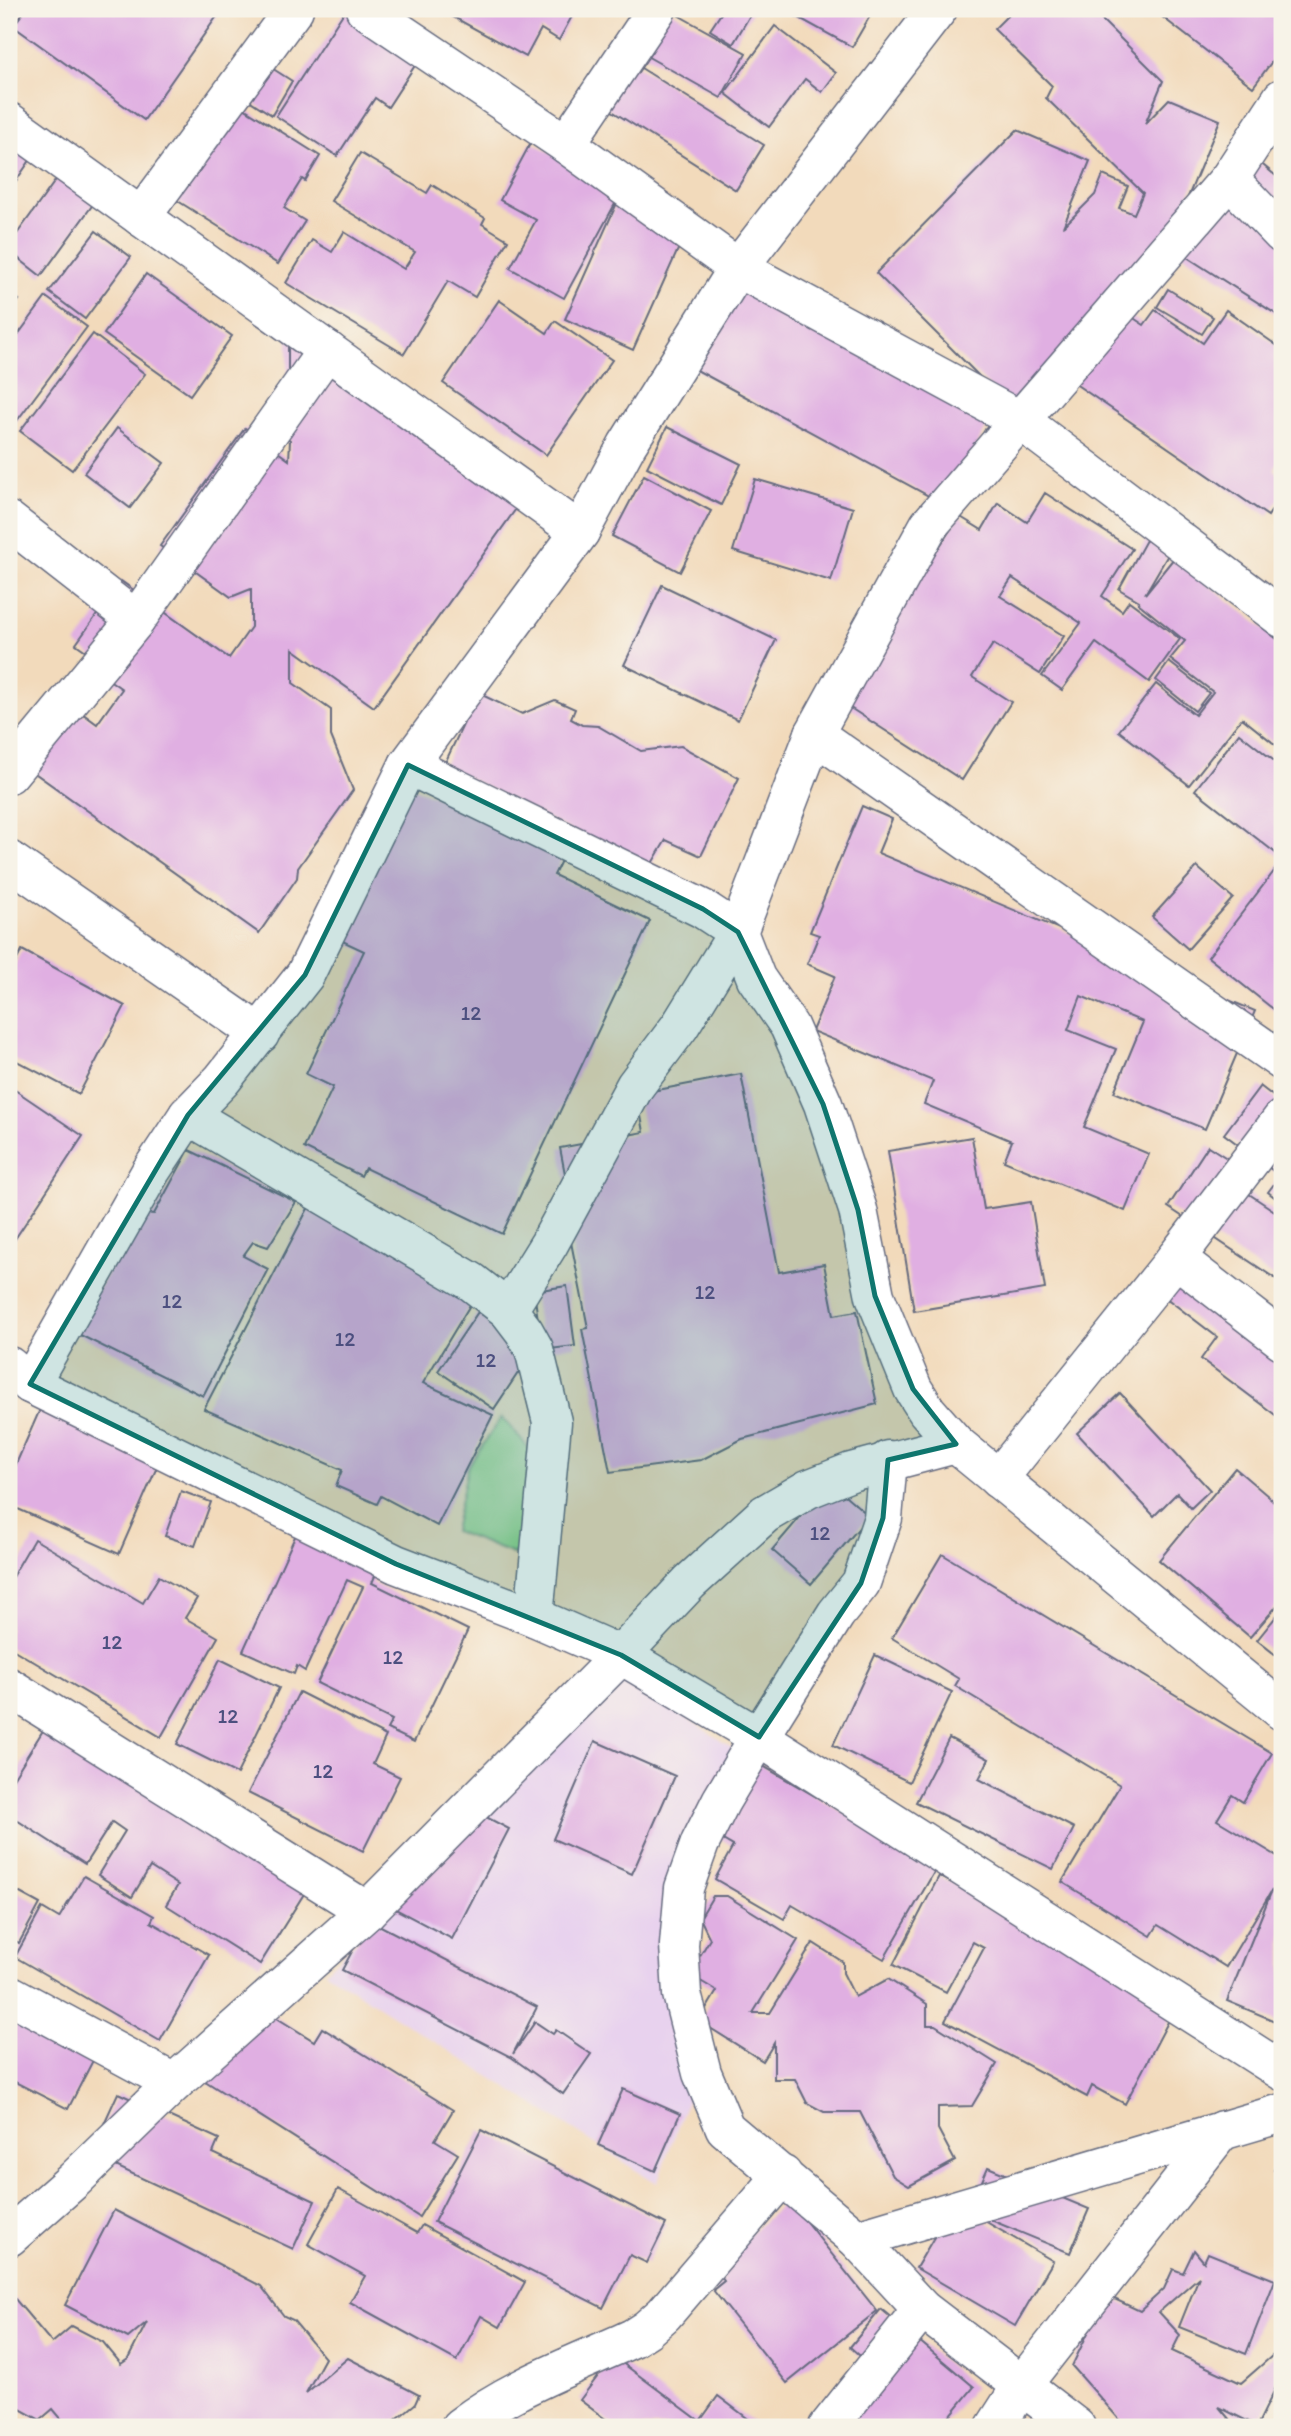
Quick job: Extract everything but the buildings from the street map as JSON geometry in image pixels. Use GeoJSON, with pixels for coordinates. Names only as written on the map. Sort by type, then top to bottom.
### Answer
{"type":"FeatureCollection","features":[{"type":"Feature","properties":{"kind":"street"},"geometry":{"type":"LineString","coordinates":[[141,217],[294,9]]}},
{"type":"Feature","properties":{"kind":"street"},"geometry":{"type":"LineString","coordinates":[[365,9],[566,144],[738,268],[1021,421],[1282,618]]}},
{"type":"Feature","properties":{"kind":"street"},"geometry":{"type":"LineString","coordinates":[[566,144],[657,9]]}},
{"type":"Feature","properties":{"kind":"street"},"geometry":{"type":"LineString","coordinates":[[938,9],[738,268],[627,445],[580,532],[408,765],[305,975],[222,1080],[188,1115],[20,1375],[396,1564],[534,1617],[621,1655],[759,1737],[1282,2071]]}},
{"type":"Feature","properties":{"kind":"street"},"geometry":{"type":"LineString","coordinates":[[508,1310],[549,1244],[635,1086],[680,1026],[738,932],[814,734],[929,525],[1229,179],[1282,98]]}},
{"type":"Feature","properties":{"kind":"street"},"geometry":{"type":"LineString","coordinates":[[9,122],[580,532]]}},
{"type":"Feature","properties":{"kind":"street"},"geometry":{"type":"LineString","coordinates":[[1229,179],[1282,234]]}},
{"type":"Feature","properties":{"kind":"street"},"geometry":{"type":"LineString","coordinates":[[9,774],[136,620],[327,350]]}},
{"type":"Feature","properties":{"kind":"street"},"geometry":{"type":"LineString","coordinates":[[9,521],[136,620]]}},
{"type":"Feature","properties":{"kind":"street"},"geometry":{"type":"LineString","coordinates":[[814,734],[1282,1061]]}},
{"type":"Feature","properties":{"kind":"street"},"geometry":{"type":"LineString","coordinates":[[408,765],[703,909],[738,932],[756,978],[789,1026],[823,1104],[858,1210],[875,1296],[913,1389],[927,1411],[956,1444],[1282,1711]]}},
{"type":"Feature","properties":{"kind":"street"},"geometry":{"type":"LineString","coordinates":[[9,860],[260,1034]]}},
{"type":"Feature","properties":{"kind":"street"},"geometry":{"type":"LineString","coordinates":[[188,1115],[472,1282],[508,1310],[524,1331],[534,1349],[552,1422],[534,1617]]}},
{"type":"Feature","properties":{"kind":"street"},"geometry":{"type":"LineString","coordinates":[[998,1479],[1176,1258],[1282,1119]]}},
{"type":"Feature","properties":{"kind":"street"},"geometry":{"type":"LineString","coordinates":[[1176,1258],[1282,1340]]}},
{"type":"Feature","properties":{"kind":"street"},"geometry":{"type":"LineString","coordinates":[[9,2237],[74,2180],[174,2083],[367,1911],[690,1582],[765,1514],[808,1489],[851,1472],[956,1444]]}},
{"type":"Feature","properties":{"kind":"street"},"geometry":{"type":"LineString","coordinates":[[888,1460],[883,1517],[860,1583],[836,1614],[759,1737],[700,1843],[684,1888],[679,1945],[682,1994],[702,2073],[725,2128],[857,2239],[922,2309],[1076,2427]]}},
{"type":"Feature","properties":{"kind":"street"},"geometry":{"type":"LineString","coordinates":[[9,1687],[367,1911]]}},
{"type":"Feature","properties":{"kind":"street"},"geometry":{"type":"LineString","coordinates":[[9,1994],[174,2083]]}},
{"type":"Feature","properties":{"kind":"street"},"geometry":{"type":"LineString","coordinates":[[857,2239],[1282,2113]]}},
{"type":"Feature","properties":{"kind":"street"},"geometry":{"type":"LineString","coordinates":[[995,2427],[1022,2385],[1222,2130]]}},
{"type":"Feature","properties":{"kind":"street"},"geometry":{"type":"LineString","coordinates":[[460,2427],[479,2412],[517,2391],[647,2329],[664,2314],[783,2175]]}},
{"type":"Feature","properties":{"kind":"street"},"geometry":{"type":"LineString","coordinates":[[828,2427],[922,2309]]}},
{"type":"Feature","properties":{"kind":"highlighted area"},"geometry":{"type":"Polygon","coordinates":[[[408,765],[703,909],[738,932],[823,1104],[858,1210],[875,1296],[913,1389],[956,1444],[888,1460],[883,1518],[861,1583],[759,1737],[621,1655],[396,1564],[30,1384],[188,1115],[305,975],[408,765]]]}},
{"type":"Feature","properties":{"kind":"shaded area"},"geometry":{"type":"Polygon","coordinates":[[[626,1677],[732,1748],[664,1926],[691,2091],[657,2183],[325,1972],[626,1677]]]}},
{"type":"Feature","properties":{"kind":"green space"},"geometry":{"type":"Polygon","coordinates":[[[502,1417],[530,1450],[518,1556],[454,1531],[468,1466],[502,1417]]]}}]}
